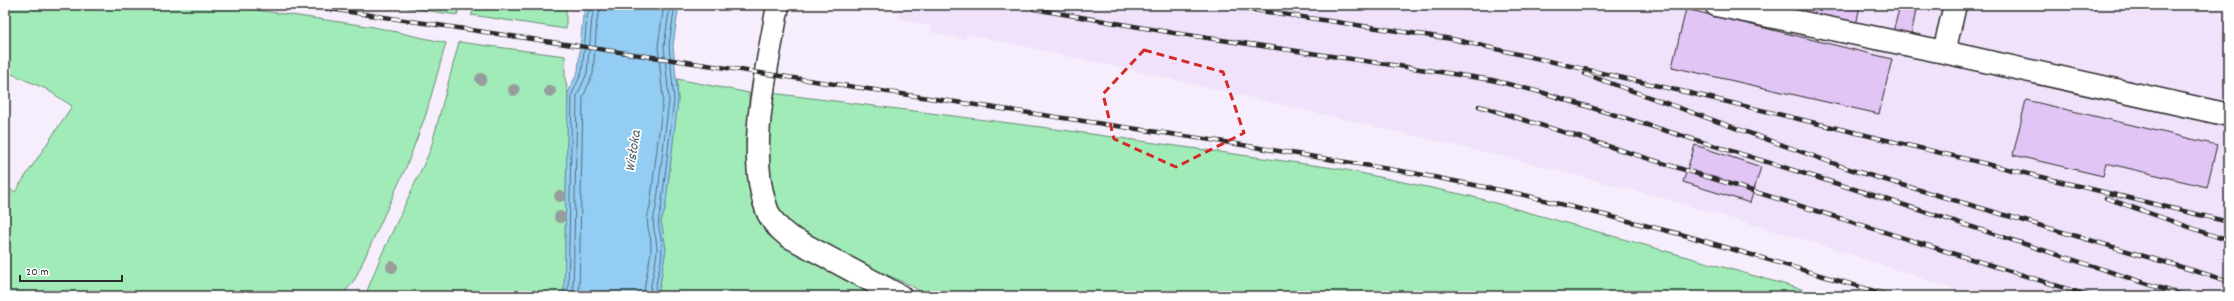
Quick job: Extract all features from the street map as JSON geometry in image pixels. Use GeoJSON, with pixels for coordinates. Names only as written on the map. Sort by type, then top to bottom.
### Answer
{"type":"FeatureCollection","features":[{"type":"Feature","properties":{"kind":"lane"},"geometry":{"type":"LineString","coordinates":[[778,5],[760,109],[760,174],[767,211],[772,221],[788,236],[900,296]]}},
{"type":"Feature","properties":{"kind":"lane"},"geometry":{"type":"LineString","coordinates":[[1944,52],[1955,5]]}},
{"type":"Feature","properties":{"kind":"lane"},"geometry":{"type":"LineString","coordinates":[[1722,6],[1944,52],[2229,115]]}},
{"type":"Feature","properties":{"kind":"highlighted area"},"geometry":{"type":"Polygon","coordinates":[[[1144,50],[1223,72],[1244,133],[1176,167],[1114,139],[1103,94],[1144,50]]]}},
{"type":"Feature","properties":{"kind":"shaded area"},"geometry":{"type":"Polygon","coordinates":[[[897,5],[2229,5],[2229,296],[1974,296],[1829,247],[1655,196],[1513,159],[1145,73],[967,34],[965,40],[931,32],[932,27],[900,19],[897,5]]]}},
{"type":"Feature","properties":{"kind":"green space"},"geometry":{"type":"Polygon","coordinates":[[[5,5],[222,5],[374,27],[446,43],[426,114],[407,165],[355,279],[342,296],[5,296],[5,186],[15,192],[72,106],[46,89],[5,71],[5,5]]]}},
{"type":"Feature","properties":{"kind":"green space"},"geometry":{"type":"Polygon","coordinates":[[[389,5],[460,5],[457,15],[389,5]]]}},
{"type":"Feature","properties":{"kind":"green space"},"geometry":{"type":"Polygon","coordinates":[[[477,5],[566,5],[566,29],[471,15],[477,5]]]}},
{"type":"Feature","properties":{"kind":"green space"},"geometry":{"type":"Polygon","coordinates":[[[459,42],[565,56],[565,78],[568,93],[564,296],[365,296],[381,256],[430,151],[459,42]]]}},
{"type":"Feature","properties":{"kind":"green space"},"geometry":{"type":"Polygon","coordinates":[[[677,79],[749,93],[749,183],[757,217],[768,235],[861,285],[866,296],[658,296],[666,249],[661,221],[665,210],[678,100],[677,79]]]}},
{"type":"Feature","properties":{"kind":"green space"},"geometry":{"type":"Polygon","coordinates":[[[771,93],[1041,127],[1341,169],[1470,196],[1826,296],[927,296],[910,285],[818,244],[786,225],[779,217],[770,187],[768,171],[771,93]]]}},
{"type":"Feature","properties":{"kind":"water","name":"Wisłoka"},"geometry":{"type":"Polygon","coordinates":[[[587,5],[679,5],[673,45],[678,100],[665,210],[661,221],[666,249],[658,296],[564,296],[568,93],[578,71],[583,16],[587,5]]]}},
{"type":"Feature","properties":{"kind":"building"},"geometry":{"type":"Polygon","coordinates":[[[1766,5],[1860,5],[1856,26],[1766,5]]]}},
{"type":"Feature","properties":{"kind":"building"},"geometry":{"type":"Polygon","coordinates":[[[1900,5],[1917,5],[1911,36],[1893,32],[1900,5]]]}},
{"type":"Feature","properties":{"kind":"building"},"geometry":{"type":"Polygon","coordinates":[[[1686,9],[1892,59],[1879,114],[1672,67],[1686,9]]]}},
{"type":"Feature","properties":{"kind":"building"},"geometry":{"type":"Polygon","coordinates":[[[2026,100],[2217,145],[2207,187],[2106,163],[2103,176],[2013,155],[2026,100]]]}},
{"type":"Feature","properties":{"kind":"building"},"geometry":{"type":"Polygon","coordinates":[[[1695,145],[1761,167],[1750,203],[1683,182],[1695,145]]]}},
{"type":"Feature","properties":{"kind":"railway"},"geometry":{"type":"LineString","coordinates":[[303,5],[1218,141],[1413,173],[1520,194],[1684,235],[1891,296]]}},
{"type":"Feature","properties":{"kind":"railway"},"geometry":{"type":"LineString","coordinates":[[1220,5],[1452,39],[1694,94],[2229,222]]}},
{"type":"Feature","properties":{"kind":"railway"},"geometry":{"type":"LineString","coordinates":[[1034,9],[1174,33],[1492,80],[1544,93],[1870,194],[2185,296]]}},
{"type":"Feature","properties":{"kind":"railway"},"geometry":{"type":"LineString","coordinates":[[1585,74],[1855,171],[2229,281]]}},
{"type":"Feature","properties":{"kind":"railway"},"geometry":{"type":"LineString","coordinates":[[1479,106],[2090,296]]}},
{"type":"Feature","properties":{"kind":"railway"},"geometry":{"type":"LineString","coordinates":[[2106,198],[2229,241]]}}]}
